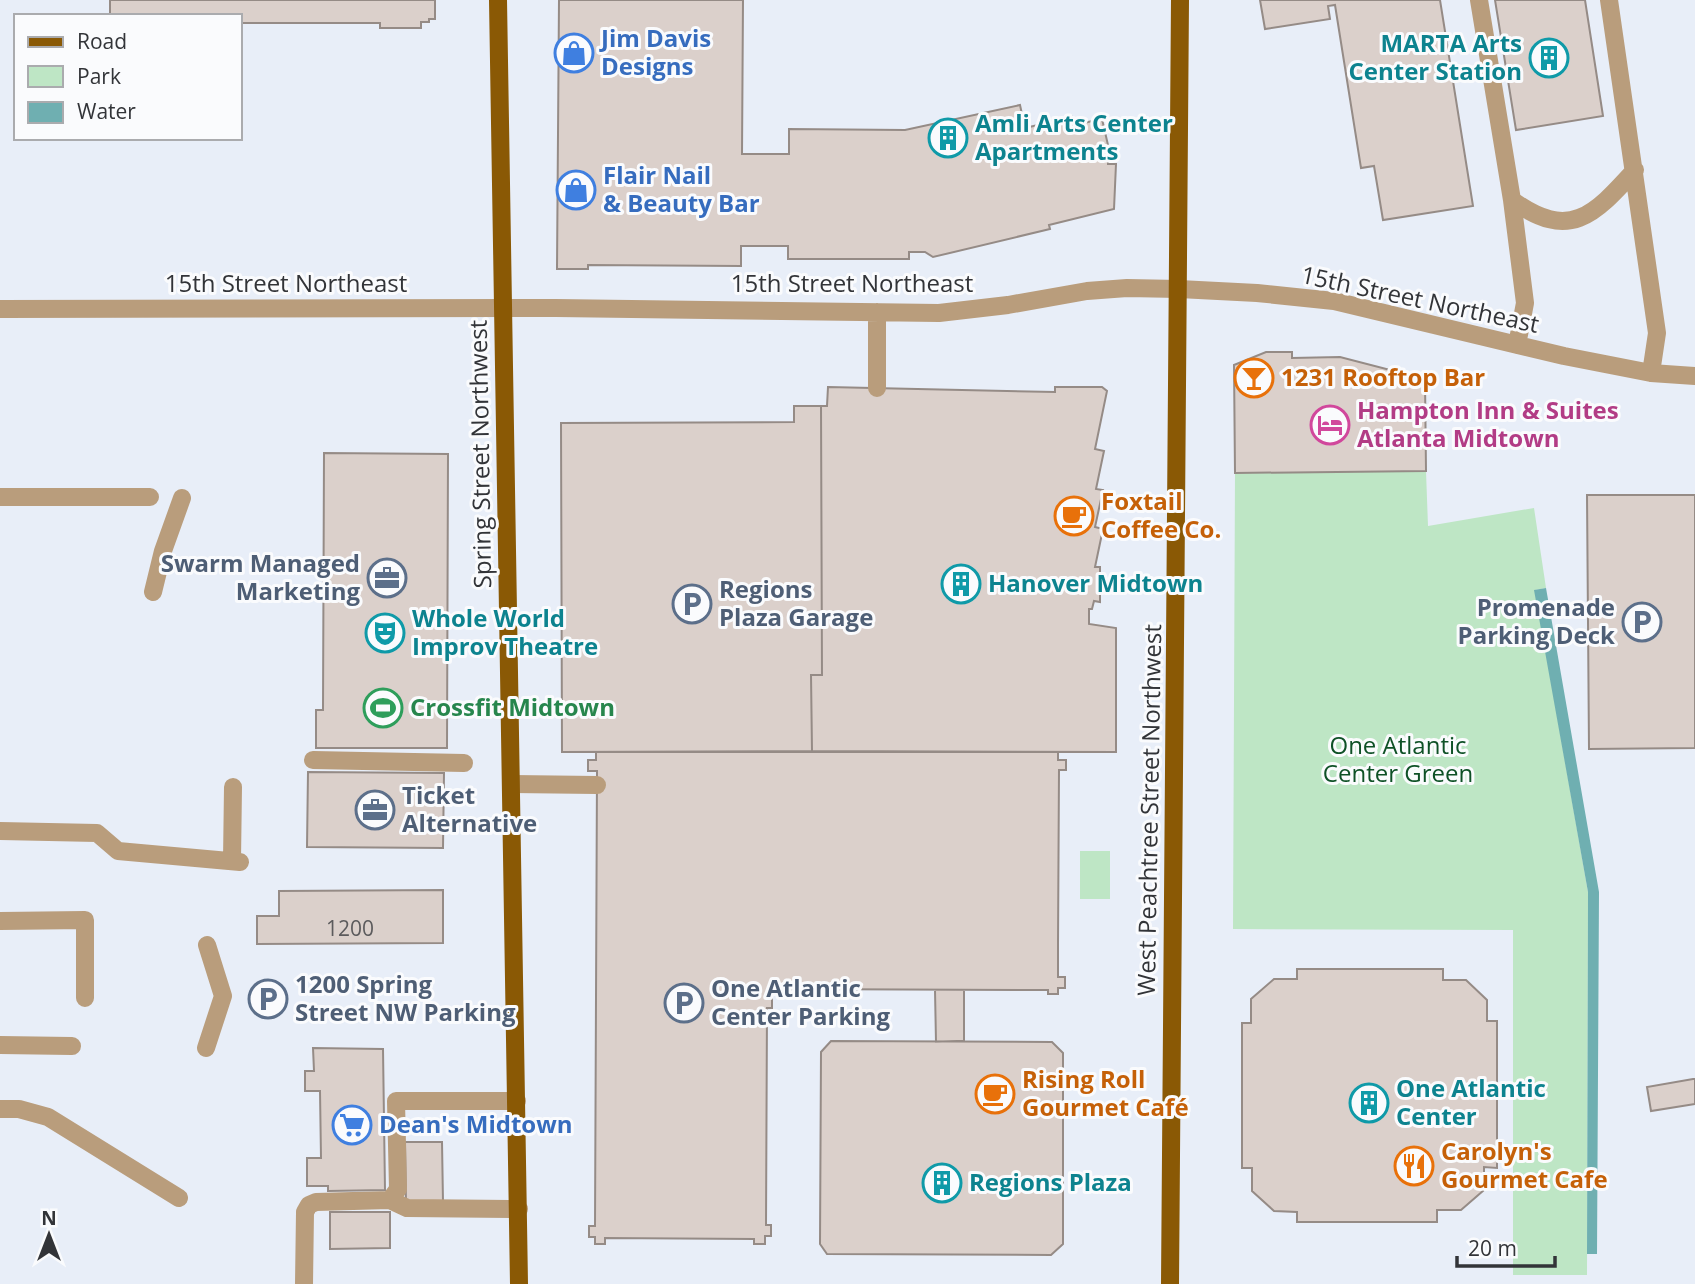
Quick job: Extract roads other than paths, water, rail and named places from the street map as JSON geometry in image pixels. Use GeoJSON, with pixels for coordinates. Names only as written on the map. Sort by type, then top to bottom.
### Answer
{"type":"FeatureCollection","features":[{"type":"Feature","properties":{"kind":"main road","name":"Spring Street Northwest"},"geometry":{"type":"LineString","coordinates":[[498,0],[519,1284]]}},
{"type":"Feature","properties":{"kind":"main road","name":"West Peachtree Street Northwest"},"geometry":{"type":"LineString","coordinates":[[1170,1284],[1180,0]]}},
{"type":"Feature","properties":{"kind":"street"},"geometry":{"type":"LineString","coordinates":[[1479,0],[1512,200],[1525,303],[1517,345]]}},
{"type":"Feature","properties":{"kind":"street"},"geometry":{"type":"LineString","coordinates":[[1609,0],[1657,332],[1651,373]]}},
{"type":"Feature","properties":{"kind":"street"},"geometry":{"type":"LineString","coordinates":[[1512,200],[1530,213],[1550,221],[1573,220],[1603,205],[1635,170]]}},
{"type":"Feature","properties":{"kind":"street","name":"15th Street Northeast"},"geometry":{"type":"LineString","coordinates":[[0,309],[503,308],[939,313],[1008,306],[1087,291],[1127,288],[1179,289],[1334,301],[1517,345],[1651,373],[1695,376]]}},
{"type":"Feature","properties":{"kind":"street"},"geometry":{"type":"LineString","coordinates":[[877,312],[877,388]]}},
{"type":"Feature","properties":{"kind":"street"},"geometry":{"type":"LineString","coordinates":[[0,497],[150,498]]}},
{"type":"Feature","properties":{"kind":"street"},"geometry":{"type":"LineString","coordinates":[[153,592],[163,551],[182,498]]}},
{"type":"Feature","properties":{"kind":"street"},"geometry":{"type":"LineString","coordinates":[[313,760],[464,763]]}},
{"type":"Feature","properties":{"kind":"street"},"geometry":{"type":"LineString","coordinates":[[512,784],[597,785]]}},
{"type":"Feature","properties":{"kind":"street"},"geometry":{"type":"LineString","coordinates":[[0,831],[97,833],[118,850],[236,861],[233,787]]}},
{"type":"Feature","properties":{"kind":"street"},"geometry":{"type":"LineString","coordinates":[[0,920],[85,920],[85,998]]}},
{"type":"Feature","properties":{"kind":"street"},"geometry":{"type":"LineString","coordinates":[[206,946],[223,996],[206,1048]]}},
{"type":"Feature","properties":{"kind":"street"},"geometry":{"type":"LineString","coordinates":[[0,1045],[72,1046]]}},
{"type":"Feature","properties":{"kind":"street"},"geometry":{"type":"LineString","coordinates":[[390,1200],[398,1189],[396,1101],[517,1101]]}},
{"type":"Feature","properties":{"kind":"street"},"geometry":{"type":"LineString","coordinates":[[0,1109],[19,1109],[48,1117],[179,1198]]}},
{"type":"Feature","properties":{"kind":"street"},"geometry":{"type":"LineString","coordinates":[[304,1284],[305,1212],[309,1205],[316,1202],[390,1200],[407,1208],[519,1209]]}},
{"type":"Feature","properties":{"kind":"water"},"geometry":{"type":"Polygon","coordinates":[[[1546,588],[1599,892],[1597,1254],[1587,1254],[1588,892],[1534,590],[1546,588]]]}},
{"type":"Feature","properties":{"kind":"place","name":"Jim Davis Designs"},"geometry":{"type":"Point","coordinates":[574,53]}},
{"type":"Feature","properties":{"kind":"place","name":"MARTA Arts Center Station"},"geometry":{"type":"Point","coordinates":[1549,58]}},
{"type":"Feature","properties":{"kind":"place","name":"Amli Arts Center Apartments"},"geometry":{"type":"Point","coordinates":[948,138]}},
{"type":"Feature","properties":{"kind":"place","name":"Flair Nail & Beauty Bar"},"geometry":{"type":"Point","coordinates":[576,190]}},
{"type":"Feature","properties":{"kind":"place","name":"1231 Rooftop Bar"},"geometry":{"type":"Point","coordinates":[1254,378]}},
{"type":"Feature","properties":{"kind":"place","name":"Hampton Inn & Suites Atlanta Midtown"},"geometry":{"type":"Point","coordinates":[1330,425]}},
{"type":"Feature","properties":{"kind":"place","name":"Foxtail Coffee Co."},"geometry":{"type":"Point","coordinates":[1074,516]}},
{"type":"Feature","properties":{"kind":"place","name":"Swarm Managed Marketing"},"geometry":{"type":"Point","coordinates":[387,578]}},
{"type":"Feature","properties":{"kind":"place","name":"Hanover Midtown"},"geometry":{"type":"Point","coordinates":[961,584]}},
{"type":"Feature","properties":{"kind":"place","name":"Regions Plaza Garage"},"geometry":{"type":"Point","coordinates":[692,604]}},
{"type":"Feature","properties":{"kind":"place","name":"Promenade Parking Deck"},"geometry":{"type":"Point","coordinates":[1642,622]}},
{"type":"Feature","properties":{"kind":"place","name":"Whole World Improv Theatre"},"geometry":{"type":"Point","coordinates":[385,633]}},
{"type":"Feature","properties":{"kind":"place","name":"Crossfit Midtown"},"geometry":{"type":"Point","coordinates":[383,708]}},
{"type":"Feature","properties":{"kind":"place","name":"Ticket Alternative"},"geometry":{"type":"Point","coordinates":[375,810]}},
{"type":"Feature","properties":{"kind":"place","name":"1200 Spring Street NW Parking"},"geometry":{"type":"Point","coordinates":[268,999]}},
{"type":"Feature","properties":{"kind":"place","name":"One Atlantic Center Parking"},"geometry":{"type":"Point","coordinates":[684,1003]}},
{"type":"Feature","properties":{"kind":"place","name":"Rising Roll Gourmet Café"},"geometry":{"type":"Point","coordinates":[995,1094]}},
{"type":"Feature","properties":{"kind":"place","name":"One Atlantic Center"},"geometry":{"type":"Point","coordinates":[1369,1103]}},
{"type":"Feature","properties":{"kind":"place","name":"Dean's Midtown"},"geometry":{"type":"Point","coordinates":[352,1125]}},
{"type":"Feature","properties":{"kind":"place","name":"Carolyn's Gourmet Cafe"},"geometry":{"type":"Point","coordinates":[1414,1166]}},
{"type":"Feature","properties":{"kind":"place","name":"Regions Plaza"},"geometry":{"type":"Point","coordinates":[942,1183]}},
{"type":"Feature","properties":{"kind":"park label","name":"One Atlantic Center Green"},"geometry":{"type":"Point","coordinates":[1398,760]}}]}
